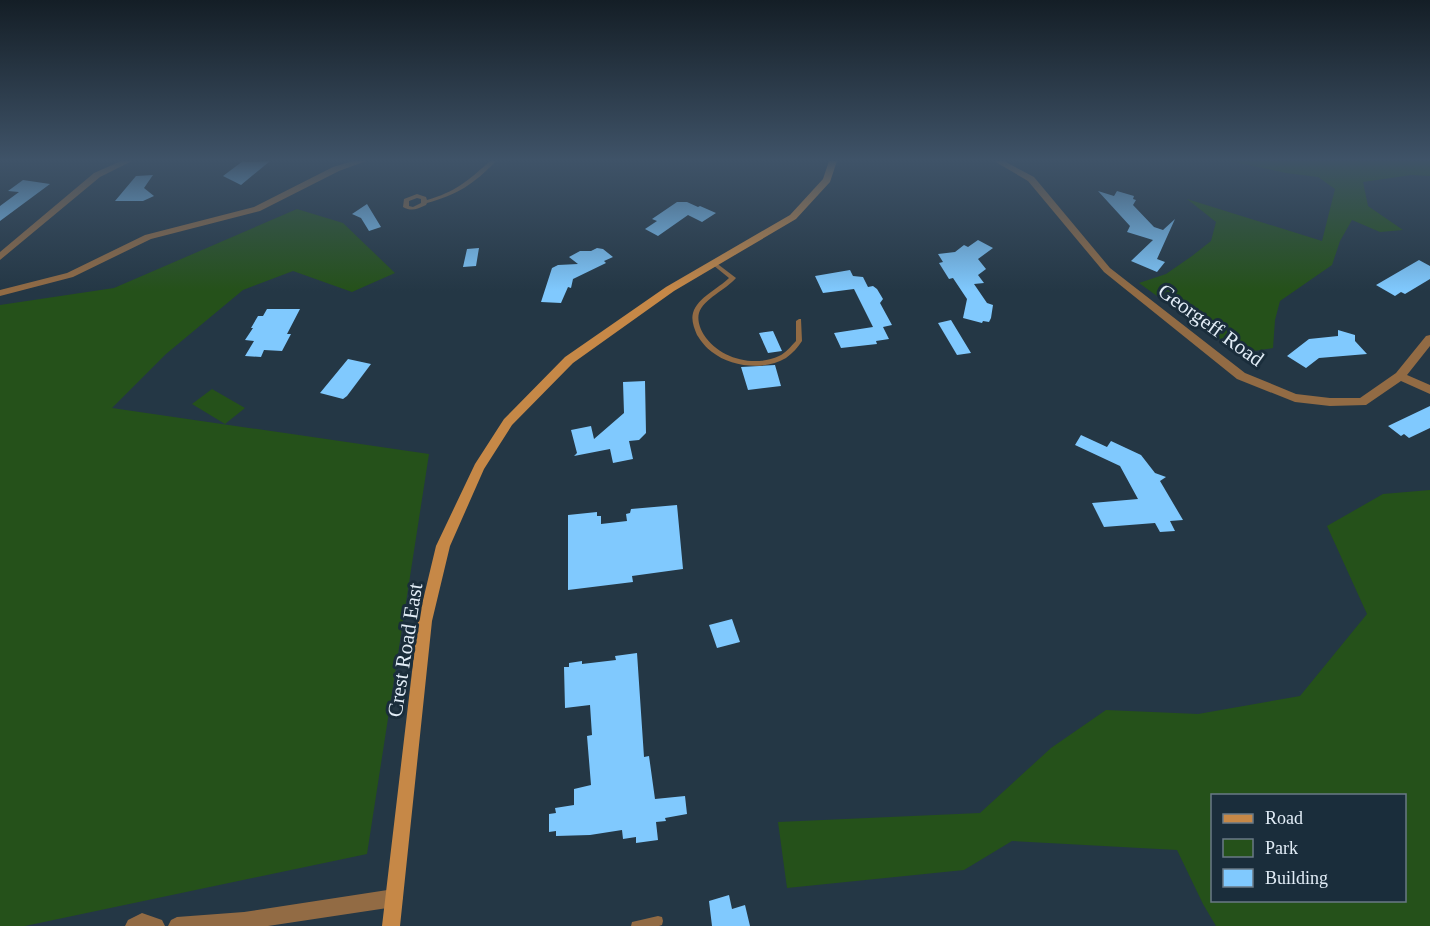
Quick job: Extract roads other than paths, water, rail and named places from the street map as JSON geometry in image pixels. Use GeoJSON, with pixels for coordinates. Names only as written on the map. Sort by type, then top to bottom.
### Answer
{"type":"FeatureCollection","features":[{"type":"Feature","properties":{"kind":"street"},"geometry":{"type":"LineString","coordinates":[[0,257],[62,204]]}},
{"type":"Feature","properties":{"kind":"street"},"geometry":{"type":"LineString","coordinates":[[0,293],[70,275],[148,237],[257,210],[268,204]]}},
{"type":"Feature","properties":{"kind":"street","name":"Crest Road East"},"geometry":{"type":"LineString","coordinates":[[391,926],[425,621],[443,546],[479,467],[508,422],[588,345],[670,289],[793,217],[805,204]]}},
{"type":"Feature","properties":{"kind":"street","name":"Georgeff Road"},"geometry":{"type":"LineString","coordinates":[[1051,204],[1107,270],[1241,376],[1295,398],[1330,402],[1362,402],[1400,376],[1430,339]]}},
{"type":"Feature","properties":{"kind":"street"},"geometry":{"type":"LineString","coordinates":[[1400,376],[1430,390]]}},
{"type":"Feature","properties":{"kind":"street"},"geometry":{"type":"LineString","coordinates":[[177,926],[244,921],[394,898]]}},
{"type":"Feature","properties":{"kind":"street"},"geometry":{"type":"LineString","coordinates":[[134,926],[142,922],[156,926]]}},
{"type":"Feature","properties":{"kind":"lane"},"geometry":{"type":"LineString","coordinates":[[715,264],[733,278],[700,307],[696,322],[705,343],[716,353],[729,358],[757,362],[779,358],[786,355],[799,341],[799,321]]}},
{"type":"Feature","properties":{"kind":"lane"},"geometry":{"type":"LineString","coordinates":[[636,926],[658,921]]}}]}
